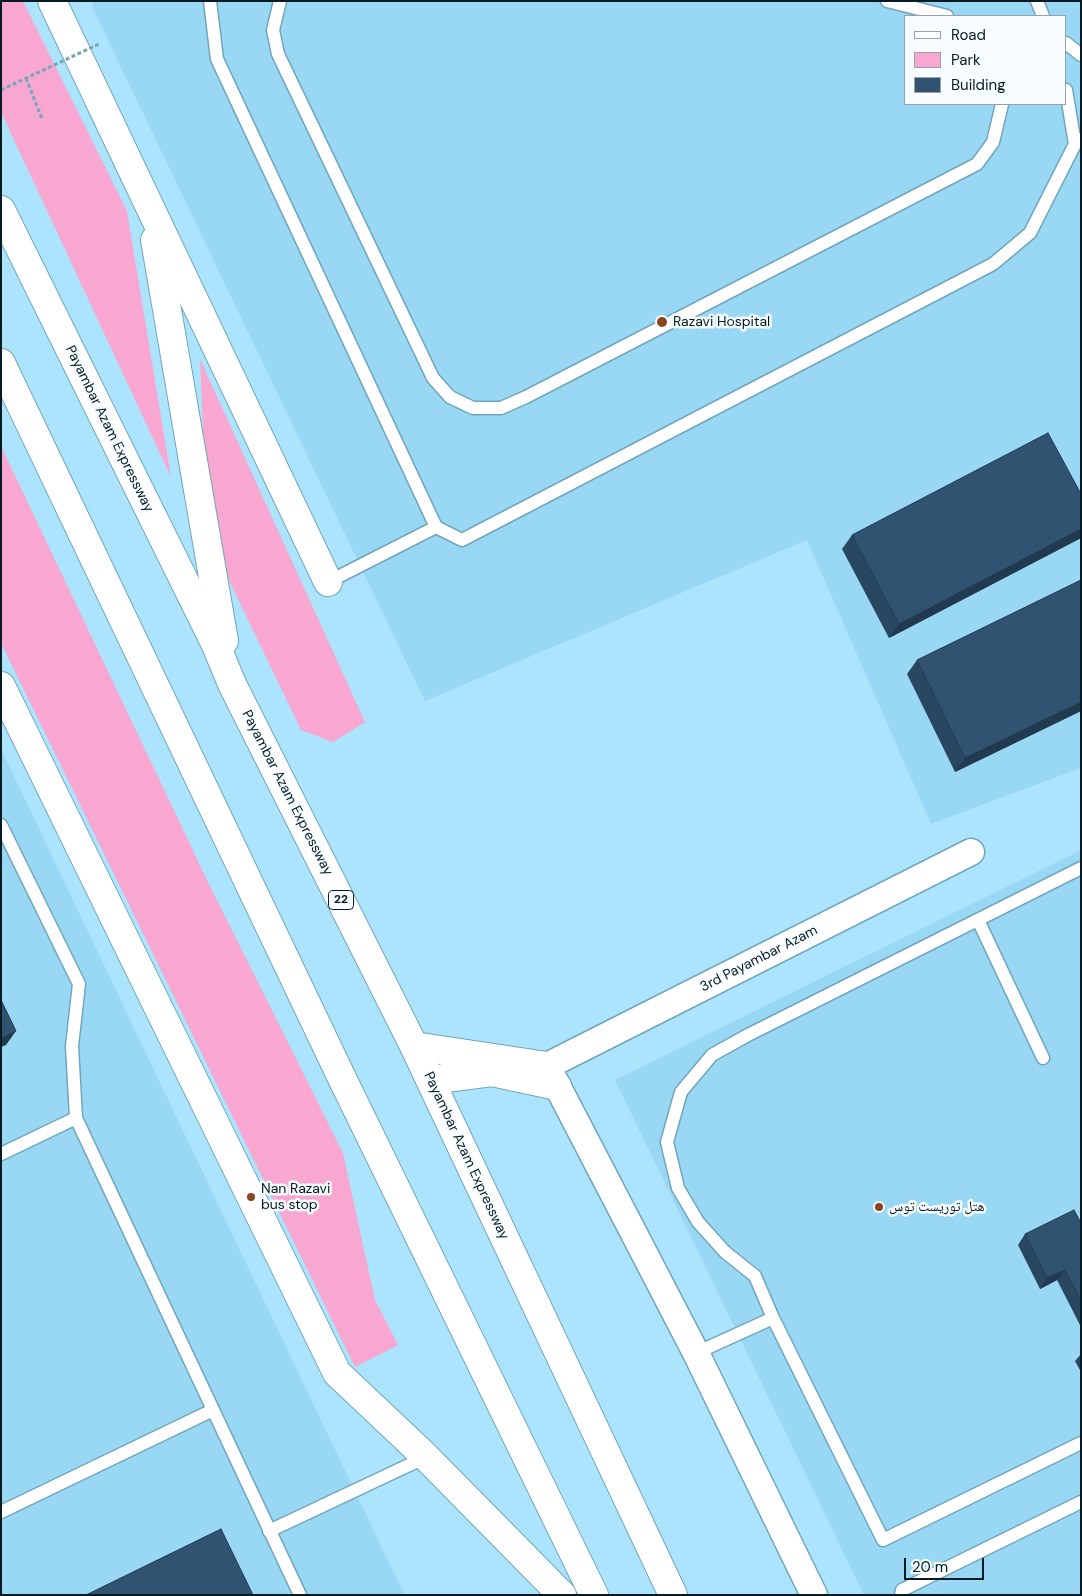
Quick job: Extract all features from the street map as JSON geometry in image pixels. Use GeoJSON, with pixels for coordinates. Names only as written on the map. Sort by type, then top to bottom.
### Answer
{"type":"FeatureCollection","features":[{"type":"Feature","properties":{"kind":"highway"},"geometry":{"type":"LineString","coordinates":[[58,4],[150,207],[328,582]]}},
{"type":"Feature","properties":{"kind":"highway"},"geometry":{"type":"LineString","coordinates":[[150,207],[199,505],[232,684]]}},
{"type":"Feature","properties":{"kind":"highway","name":"Payambar Azam Expressway"},"geometry":{"type":"LineString","coordinates":[[1,210],[215,643],[232,684],[414,1046],[673,1595]]}},
{"type":"Feature","properties":{"kind":"highway"},"geometry":{"type":"LineString","coordinates":[[1,363],[335,1064],[594,1595]]}},
{"type":"Feature","properties":{"kind":"highway"},"geometry":{"type":"LineString","coordinates":[[1,686],[337,1373],[426,1457],[562,1595]]}},
{"type":"Feature","properties":{"kind":"highway"},"geometry":{"type":"LineString","coordinates":[[414,1046],[552,1076]]}},
{"type":"Feature","properties":{"kind":"highway"},"geometry":{"type":"LineString","coordinates":[[430,1080],[492,1072],[552,1076]]}},
{"type":"Feature","properties":{"kind":"street","name":"3rd Payambar Azam"},"geometry":{"type":"LineString","coordinates":[[552,1076],[971,852]]}},
{"type":"Feature","properties":{"kind":"street"},"geometry":{"type":"LineString","coordinates":[[552,1076],[696,1353],[814,1595]]}},
{"type":"Feature","properties":{"kind":"lane"},"geometry":{"type":"LineString","coordinates":[[210,1],[217,59],[436,527],[462,540],[994,264],[1030,233],[1078,142],[1067,94]]}},
{"type":"Feature","properties":{"kind":"lane"},"geometry":{"type":"LineString","coordinates":[[280,1],[273,30],[282,63],[433,378],[450,397],[473,408],[501,408],[526,396],[977,164],[994,142],[1002,105]]}},
{"type":"Feature","properties":{"kind":"lane"},"geometry":{"type":"LineString","coordinates":[[887,1],[943,15]]}},
{"type":"Feature","properties":{"kind":"lane"},"geometry":{"type":"LineString","coordinates":[[1037,1],[1043,15]]}},
{"type":"Feature","properties":{"kind":"lane"},"geometry":{"type":"LineString","coordinates":[[1067,45],[1081,55]]}},
{"type":"Feature","properties":{"kind":"lane"},"geometry":{"type":"LineString","coordinates":[[328,582],[436,527]]}},
{"type":"Feature","properties":{"kind":"lane"},"geometry":{"type":"LineString","coordinates":[[1,825],[79,984],[72,1046],[76,1118],[300,1595]]}},
{"type":"Feature","properties":{"kind":"lane"},"geometry":{"type":"LineString","coordinates":[[1081,868],[712,1055],[681,1092],[668,1142],[678,1188],[698,1222],[725,1252],[755,1276],[773,1318],[883,1540],[1081,1443]]}},
{"type":"Feature","properties":{"kind":"lane"},"geometry":{"type":"LineString","coordinates":[[978,920],[1043,1058]]}},
{"type":"Feature","properties":{"kind":"lane"},"geometry":{"type":"LineString","coordinates":[[1,1154],[76,1118]]}},
{"type":"Feature","properties":{"kind":"lane"},"geometry":{"type":"LineString","coordinates":[[696,1353],[773,1318]]}},
{"type":"Feature","properties":{"kind":"lane"},"geometry":{"type":"LineString","coordinates":[[1,1512],[213,1410]]}},
{"type":"Feature","properties":{"kind":"lane"},"geometry":{"type":"LineString","coordinates":[[269,1531],[426,1457]]}},
{"type":"Feature","properties":{"kind":"lane"},"geometry":{"type":"LineString","coordinates":[[901,1595],[902,1590],[1081,1502]]}},
{"type":"Feature","properties":{"kind":"path"},"geometry":{"type":"LineString","coordinates":[[1,90],[101,43]]}},
{"type":"Feature","properties":{"kind":"path"},"geometry":{"type":"LineString","coordinates":[[26,78],[42,119]]}},
{"type":"Feature","properties":{"kind":"shaded area","name":"Razavi Hospital"},"geometry":{"type":"Polygon","coordinates":[[[92,1],[1081,1],[1081,768],[931,824],[807,540],[425,701],[93,9],[92,1]]]}},
{"type":"Feature","properties":{"kind":"shaded area"},"geometry":{"type":"Polygon","coordinates":[[[1,749],[382,1548],[405,1595],[1,1595],[1,749]]]}},
{"type":"Feature","properties":{"kind":"shaded area","name":"هتل توریست توس"},"geometry":{"type":"Polygon","coordinates":[[[1081,850],[1081,1595],[864,1595],[615,1080],[1081,850]]]}},
{"type":"Feature","properties":{"kind":"green space"},"geometry":{"type":"Polygon","coordinates":[[[1,1],[23,1],[127,211],[171,477],[1,112],[1,1]]]}},
{"type":"Feature","properties":{"kind":"green space"},"geometry":{"type":"Polygon","coordinates":[[[200,359],[365,722],[333,742],[301,730],[225,572],[204,455],[200,359]]]}},
{"type":"Feature","properties":{"kind":"green space"},"geometry":{"type":"Polygon","coordinates":[[[1,446],[207,880],[343,1153],[375,1300],[398,1345],[355,1367],[1,643],[1,446]]]}},
{"type":"Feature","properties":{"kind":"building"},"geometry":{"type":"Polygon","coordinates":[[[1048,433],[1081,494],[1081,529],[899,624],[852,535],[1048,433]]]}},
{"type":"Feature","properties":{"kind":"building"},"geometry":{"type":"Polygon","coordinates":[[[1081,580],[1081,702],[965,758],[917,660],[1081,580]]]}},
{"type":"Feature","properties":{"kind":"building"},"geometry":{"type":"Polygon","coordinates":[[[1,1000],[16,1031],[1,1038],[1,1000]]]}},
{"type":"Feature","properties":{"kind":"building"},"geometry":{"type":"Polygon","coordinates":[[[1074,1210],[1081,1223],[1081,1301],[1065,1270],[1047,1278],[1025,1234],[1074,1210]]]}},
{"type":"Feature","properties":{"kind":"building"},"geometry":{"type":"Polygon","coordinates":[[[221,1529],[253,1595],[86,1595],[221,1529]]]}},
{"type":"Feature","properties":{"kind":"place","name":"Razavi Hospital"},"geometry":{"type":"Point","coordinates":[662,322]}},
{"type":"Feature","properties":{"kind":"place","name":"Nan Razavi bus stop"},"geometry":{"type":"Point","coordinates":[251,1197]}},
{"type":"Feature","properties":{"kind":"place","name":"هتل توریست توس"},"geometry":{"type":"Point","coordinates":[879,1207]}}]}
